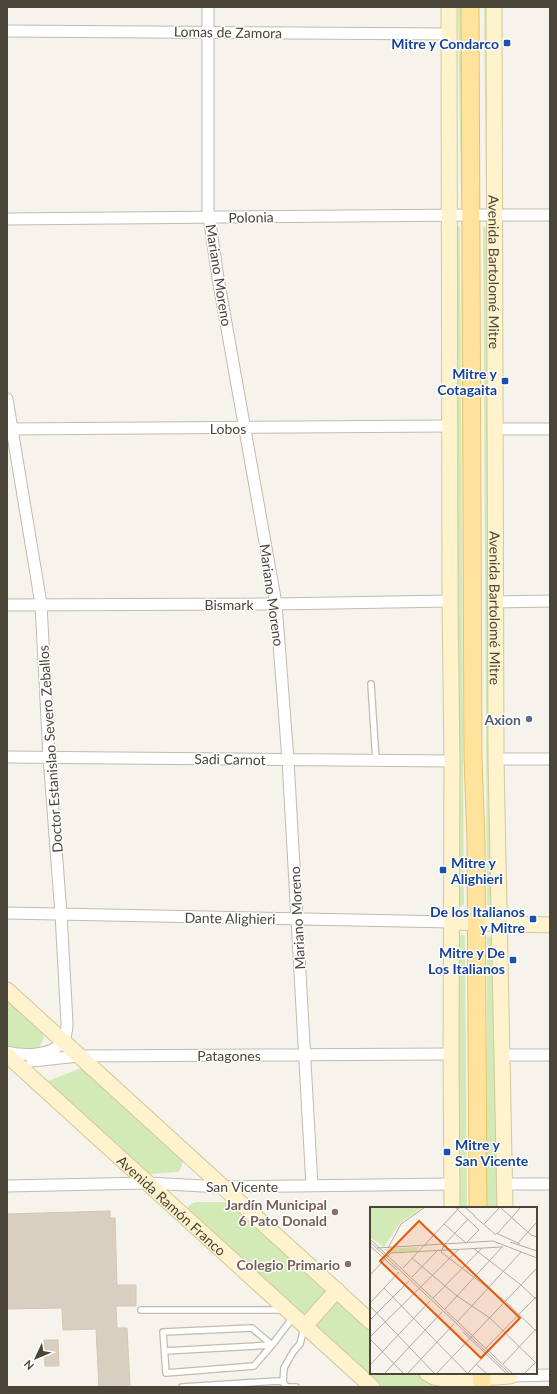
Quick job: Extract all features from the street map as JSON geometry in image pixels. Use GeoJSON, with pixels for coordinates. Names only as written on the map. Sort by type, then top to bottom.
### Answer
{"type":"FeatureCollection","features":[{"type":"Feature","properties":{"kind":"main road","name":"Avenida Bartolomé Mitre"},"geometry":{"type":"LineString","coordinates":[[470,7],[473,749],[476,841],[478,1207]]}},
{"type":"Feature","properties":{"kind":"street","name":"Mariano Moreno"},"geometry":{"type":"LineString","coordinates":[[208,7],[209,218],[276,604],[288,760],[312,1186]]}},
{"type":"Feature","properties":{"kind":"street"},"geometry":{"type":"LineString","coordinates":[[449,7],[452,1207]]}},
{"type":"Feature","properties":{"kind":"street","name":"Avenida Bartolomé Mitre"},"geometry":{"type":"LineString","coordinates":[[494,7],[496,759],[505,1207]]}},
{"type":"Feature","properties":{"kind":"street","name":"Lomas de Zamora"},"geometry":{"type":"LineString","coordinates":[[7,31],[449,34]]}},
{"type":"Feature","properties":{"kind":"street","name":"Polonia"},"geometry":{"type":"LineString","coordinates":[[7,219],[471,214],[550,215]]}},
{"type":"Feature","properties":{"kind":"street","name":"Doctor Estanislao Severo Zeballos"},"geometry":{"type":"LineString","coordinates":[[7,399],[9,429],[41,604],[49,757],[61,914],[67,1023],[67,1030],[63,1041]]}},
{"type":"Feature","properties":{"kind":"street","name":"Lobos"},"geometry":{"type":"LineString","coordinates":[[9,429],[450,426]]}},
{"type":"Feature","properties":{"kind":"street"},"geometry":{"type":"LineString","coordinates":[[494,429],[550,428]]}},
{"type":"Feature","properties":{"kind":"street","name":"Bismark"},"geometry":{"type":"LineString","coordinates":[[7,605],[276,604],[450,601]]}},
{"type":"Feature","properties":{"kind":"street"},"geometry":{"type":"LineString","coordinates":[[496,602],[550,601]]}},
{"type":"Feature","properties":{"kind":"street","name":"Sadi Carnot"},"geometry":{"type":"LineString","coordinates":[[7,757],[452,761]]}},
{"type":"Feature","properties":{"kind":"street"},"geometry":{"type":"LineString","coordinates":[[496,759],[550,759]]}},
{"type":"Feature","properties":{"kind":"street","name":"Dante Alighieri"},"geometry":{"type":"LineString","coordinates":[[7,912],[452,922]]}},
{"type":"Feature","properties":{"kind":"street"},"geometry":{"type":"LineString","coordinates":[[452,922],[550,925]]}},
{"type":"Feature","properties":{"kind":"street"},"geometry":{"type":"LineString","coordinates":[[7,990],[370,1321]]}},
{"type":"Feature","properties":{"kind":"street"},"geometry":{"type":"LineString","coordinates":[[8,1056],[42,1053],[52,1050],[63,1041]]}},
{"type":"Feature","properties":{"kind":"street","name":"Patagones"},"geometry":{"type":"LineString","coordinates":[[8,1056],[33,1061],[79,1056],[451,1054]]}},
{"type":"Feature","properties":{"kind":"street"},"geometry":{"type":"LineString","coordinates":[[502,1055],[550,1055]]}},
{"type":"Feature","properties":{"kind":"street","name":"Avenida Ramón Franco"},"geometry":{"type":"LineString","coordinates":[[8,1056],[372,1387]]}},
{"type":"Feature","properties":{"kind":"street","name":"San Vicente"},"geometry":{"type":"LineString","coordinates":[[7,1186],[148,1183],[222,1187],[452,1184]]}},
{"type":"Feature","properties":{"kind":"street"},"geometry":{"type":"LineString","coordinates":[[504,1184],[550,1184]]}},
{"type":"Feature","properties":{"kind":"street"},"geometry":{"type":"LineString","coordinates":[[305,1326],[337,1290]]}},
{"type":"Feature","properties":{"kind":"street"},"geometry":{"type":"LineString","coordinates":[[429,1374],[452,1380],[510,1379],[550,1375]]}},
{"type":"Feature","properties":{"kind":"lane"},"geometry":{"type":"LineString","coordinates":[[371,684],[376,761]]}},
{"type":"Feature","properties":{"kind":"lane"},"geometry":{"type":"LineString","coordinates":[[141,1310],[291,1313],[272,1345],[254,1366],[166,1373],[163,1332],[252,1328],[272,1345]]}},
{"type":"Feature","properties":{"kind":"lane"},"geometry":{"type":"LineString","coordinates":[[286,1385],[284,1368],[293,1352],[300,1344],[305,1326]]}},
{"type":"Feature","properties":{"kind":"lane"},"geometry":{"type":"LineString","coordinates":[[165,1351],[272,1345]]}},
{"type":"Feature","properties":{"kind":"lane"},"geometry":{"type":"LineString","coordinates":[[182,1387],[286,1385],[296,1387]]}},
{"type":"Feature","properties":{"kind":"green space"},"geometry":{"type":"Polygon","coordinates":[[[458,7],[463,7],[465,195],[461,196],[458,7]]]}},
{"type":"Feature","properties":{"kind":"green space"},"geometry":{"type":"Polygon","coordinates":[[[484,7],[489,7],[492,196],[486,197],[484,7]]]}},
{"type":"Feature","properties":{"kind":"green space"},"geometry":{"type":"Polygon","coordinates":[[[459,226],[460,229],[464,905],[460,906],[456,228],[459,226]]]}},
{"type":"Feature","properties":{"kind":"green space"},"geometry":{"type":"Polygon","coordinates":[[[483,226],[486,227],[491,904],[489,906],[487,905],[483,226]]]}},
{"type":"Feature","properties":{"kind":"green space"},"geometry":{"type":"Polygon","coordinates":[[[461,935],[464,935],[465,937],[467,1207],[458,1207],[459,938],[461,935]]]}},
{"type":"Feature","properties":{"kind":"green space"},"geometry":{"type":"Polygon","coordinates":[[[487,937],[491,937],[499,1207],[487,1207],[487,937]]]}},
{"type":"Feature","properties":{"kind":"green space"},"geometry":{"type":"Polygon","coordinates":[[[7,997],[40,1028],[44,1037],[39,1048],[33,1050],[7,1046],[7,997]]]}},
{"type":"Feature","properties":{"kind":"green space"},"geometry":{"type":"Polygon","coordinates":[[[81,1068],[182,1156],[182,1165],[178,1172],[150,1174],[142,1171],[43,1083],[81,1068]]]}},
{"type":"Feature","properties":{"kind":"green space"},"geometry":{"type":"Polygon","coordinates":[[[197,1202],[225,1202],[231,1205],[370,1329],[370,1374],[420,1374],[434,1387],[377,1387],[188,1214],[187,1208],[191,1204],[197,1202]]]}},
{"type":"Feature","properties":{"kind":"building"},"geometry":{"type":"Polygon","coordinates":[[[110,1211],[110,1218],[115,1218],[117,1285],[136,1285],[136,1306],[116,1306],[117,1328],[127,1328],[130,1387],[99,1387],[96,1329],[63,1330],[62,1308],[7,1309],[7,1214],[110,1211]]]}},
{"type":"Feature","properties":{"kind":"building"},"geometry":{"type":"Polygon","coordinates":[[[44,1340],[58,1340],[59,1366],[45,1366],[44,1340]]]}},
{"type":"Feature","properties":{"kind":"place","name":"Mitre y Condarco"},"geometry":{"type":"Point","coordinates":[507,43]}},
{"type":"Feature","properties":{"kind":"place","name":"Mitre y Cotagaita"},"geometry":{"type":"Point","coordinates":[505,381]}},
{"type":"Feature","properties":{"kind":"place","name":"Axion"},"geometry":{"type":"Point","coordinates":[529,719]}},
{"type":"Feature","properties":{"kind":"place","name":"Mitre y Alighieri"},"geometry":{"type":"Point","coordinates":[443,870]}},
{"type":"Feature","properties":{"kind":"place","name":"De los Italianos y Mitre"},"geometry":{"type":"Point","coordinates":[533,919]}},
{"type":"Feature","properties":{"kind":"place","name":"Mitre y De Los Italianos"},"geometry":{"type":"Point","coordinates":[513,960]}},
{"type":"Feature","properties":{"kind":"place","name":"Mitre y San Vicente"},"geometry":{"type":"Point","coordinates":[447,1152]}},
{"type":"Feature","properties":{"kind":"place","name":"Jardín Municipal 6 Pato Donald"},"geometry":{"type":"Point","coordinates":[335,1212]}},
{"type":"Feature","properties":{"kind":"place","name":"Colegio Primario"},"geometry":{"type":"Point","coordinates":[348,1264]}}]}
